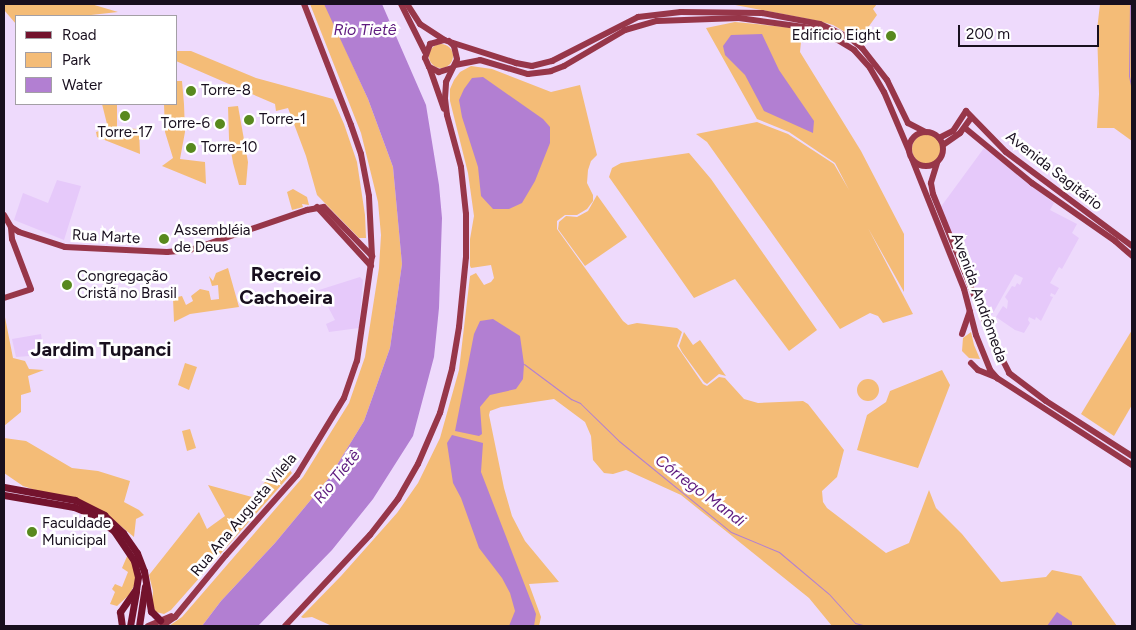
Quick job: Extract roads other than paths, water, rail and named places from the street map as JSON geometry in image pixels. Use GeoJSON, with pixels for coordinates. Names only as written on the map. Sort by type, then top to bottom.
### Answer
{"type":"FeatureCollection","features":[{"type":"Feature","properties":{"kind":"main road","name":"Rua Ana Augusta Vilela"},"geometry":{"type":"LineString","coordinates":[[148,626],[161,623],[182,607],[297,475],[344,398],[362,341],[372,256],[369,196],[361,154],[304,4]]}},
{"type":"Feature","properties":{"kind":"main road"},"geometry":{"type":"LineString","coordinates":[[285,626],[370,535],[398,499],[418,464],[440,413],[458,336],[466,257],[466,214],[461,167],[447,115],[426,63],[425,52],[401,4]]}},
{"type":"Feature","properties":{"kind":"main road"},"geometry":{"type":"LineString","coordinates":[[407,4],[420,24],[446,41],[457,52],[445,90],[447,115]]}},
{"type":"Feature","properties":{"kind":"main road"},"geometry":{"type":"LineString","coordinates":[[425,52],[430,44],[446,41],[516,63],[532,66],[542,65],[562,56],[624,22],[656,13],[731,11],[762,13],[807,20],[834,28],[862,48],[887,80],[908,123],[939,138],[943,145],[943,153],[937,163],[923,166],[912,159],[884,92],[870,68],[854,50],[826,33],[812,28],[739,18],[657,21],[625,30],[564,66],[551,71],[528,74],[480,60],[454,66],[444,72],[434,71],[429,67]]}},
{"type":"Feature","properties":{"kind":"main road","name":"Avenida Sagitário"},"geometry":{"type":"LineString","coordinates":[[939,138],[952,131],[966,111],[1006,152],[1117,238],[1132,256]]}},
{"type":"Feature","properties":{"kind":"main road"},"geometry":{"type":"LineString","coordinates":[[943,145],[965,128],[971,118]]}},
{"type":"Feature","properties":{"kind":"main road","name":"Avenida Sagitário"},"geometry":{"type":"LineString","coordinates":[[965,128],[1032,183],[1117,238],[1131,244]]}},
{"type":"Feature","properties":{"kind":"main road"},"geometry":{"type":"LineString","coordinates":[[909,152],[912,140],[920,133],[926,132]]}},
{"type":"Feature","properties":{"kind":"main road","name":"Avenida Andrômeda"},"geometry":{"type":"LineString","coordinates":[[912,159],[964,289],[990,370],[997,378],[1132,465]]}},
{"type":"Feature","properties":{"kind":"main road","name":"Avenida Andrômeda"},"geometry":{"type":"LineString","coordinates":[[937,163],[932,183],[933,194],[1006,368],[1013,377],[1132,456]]}},
{"type":"Feature","properties":{"kind":"main road"},"geometry":{"type":"LineString","coordinates":[[316,207],[324,207],[356,240],[371,266]]}},
{"type":"Feature","properties":{"kind":"main road"},"geometry":{"type":"LineString","coordinates":[[316,207],[361,250],[372,256]]}},
{"type":"Feature","properties":{"kind":"main road","name":"Rua Marte"},"geometry":{"type":"LineString","coordinates":[[11,227],[28,236],[66,248],[179,252],[316,207]]}},
{"type":"Feature","properties":{"kind":"main road"},"geometry":{"type":"LineString","coordinates":[[4,215],[11,227],[12,239],[31,289],[4,298]]}},
{"type":"Feature","properties":{"kind":"main road"},"geometry":{"type":"LineString","coordinates":[[356,240],[366,242],[372,237]]}},
{"type":"Feature","properties":{"kind":"main road"},"geometry":{"type":"LineString","coordinates":[[962,334],[970,310]]}},
{"type":"Feature","properties":{"kind":"main road"},"geometry":{"type":"LineString","coordinates":[[970,363],[978,370],[997,378]]}},
{"type":"Feature","properties":{"kind":"main road"},"geometry":{"type":"LineString","coordinates":[[1060,419],[1067,413]]}},
{"type":"Feature","properties":{"kind":"main road"},"geometry":{"type":"LineString","coordinates":[[1071,425],[1076,420]]}},
{"type":"Feature","properties":{"kind":"main road"},"geometry":{"type":"LineString","coordinates":[[1116,454],[1124,451]]}},
{"type":"Feature","properties":{"kind":"main road"},"geometry":{"type":"LineString","coordinates":[[4,487],[63,497],[95,509],[112,522],[137,553],[146,581],[151,611],[161,623]]}},
{"type":"Feature","properties":{"kind":"main road"},"geometry":{"type":"LineString","coordinates":[[4,495],[74,506],[103,523],[118,536],[134,561],[138,577],[130,626]]}},
{"type":"Feature","properties":{"kind":"main road"},"geometry":{"type":"LineString","coordinates":[[139,626],[146,581]]}},
{"type":"Feature","properties":{"kind":"main road"},"geometry":{"type":"LineString","coordinates":[[122,626],[120,612],[136,590]]}},
{"type":"Feature","properties":{"kind":"water","name":"Rio Tietê"},"geometry":{"type":"Polygon","coordinates":[[[324,4],[382,4],[426,105],[439,185],[442,218],[439,308],[434,357],[413,436],[373,499],[332,550],[258,626],[202,626],[221,601],[275,543],[329,478],[364,421],[390,348],[402,264],[393,167],[368,99],[324,4]]]}},
{"type":"Feature","properties":{"kind":"water"},"geometry":{"type":"Polygon","coordinates":[[[762,34],[779,70],[814,121],[813,133],[764,111],[745,75],[725,55],[723,46],[731,35],[762,34]]]}},
{"type":"Feature","properties":{"kind":"water"},"geometry":{"type":"Polygon","coordinates":[[[483,77],[543,119],[550,127],[550,143],[535,181],[522,203],[509,209],[493,209],[481,196],[478,167],[462,117],[459,100],[464,89],[472,78],[483,77]]]}},
{"type":"Feature","properties":{"kind":"water"},"geometry":{"type":"Polygon","coordinates":[[[493,319],[520,336],[524,364],[523,379],[516,389],[490,395],[480,407],[482,434],[479,436],[455,431],[474,334],[480,321],[493,319]]]}},
{"type":"Feature","properties":{"kind":"water"},"geometry":{"type":"Polygon","coordinates":[[[452,435],[483,443],[481,472],[536,614],[534,626],[509,626],[515,611],[510,593],[502,578],[479,548],[461,498],[453,483],[447,443],[452,435]]]}},
{"type":"Feature","properties":{"kind":"water"},"geometry":{"type":"Polygon","coordinates":[[[1057,612],[1072,622],[1072,626],[1047,626],[1057,612]]]}},
{"type":"Feature","properties":{"kind":"waterway"},"geometry":{"type":"LineString","coordinates":[[1130,4],[1129,76],[1132,90]]}},
{"type":"Feature","properties":{"kind":"waterway","name":"Córrego Mandi"},"geometry":{"type":"LineString","coordinates":[[524,364],[571,399],[580,403],[619,441],[731,532],[779,552],[829,594],[855,623],[866,626]]}},
{"type":"Feature","properties":{"kind":"place","name":"Edificio Eight"},"geometry":{"type":"Point","coordinates":[891,36]}},
{"type":"Feature","properties":{"kind":"place","name":"Torre-8"},"geometry":{"type":"Point","coordinates":[191,91]}},
{"type":"Feature","properties":{"kind":"place","name":"Torre-17"},"geometry":{"type":"Point","coordinates":[125,116]}},
{"type":"Feature","properties":{"kind":"place","name":"Torre-1"},"geometry":{"type":"Point","coordinates":[249,120]}},
{"type":"Feature","properties":{"kind":"place","name":"Torre-6"},"geometry":{"type":"Point","coordinates":[220,124]}},
{"type":"Feature","properties":{"kind":"place","name":"Torre-10"},"geometry":{"type":"Point","coordinates":[191,148]}},
{"type":"Feature","properties":{"kind":"place","name":"Assembléia de Deus"},"geometry":{"type":"Point","coordinates":[164,239]}},
{"type":"Feature","properties":{"kind":"place","name":"Congregação Cristã no Brasil"},"geometry":{"type":"Point","coordinates":[67,285]}},
{"type":"Feature","properties":{"kind":"place","name":"Faculdade Municipal"},"geometry":{"type":"Point","coordinates":[32,532]}},
{"type":"Feature","properties":{"kind":"district","name":"Recreio Cachoeira"},"geometry":{"type":"Point","coordinates":[286,286]}},
{"type":"Feature","properties":{"kind":"district","name":"Jardim Tupanci"},"geometry":{"type":"Point","coordinates":[101,349]}}]}
